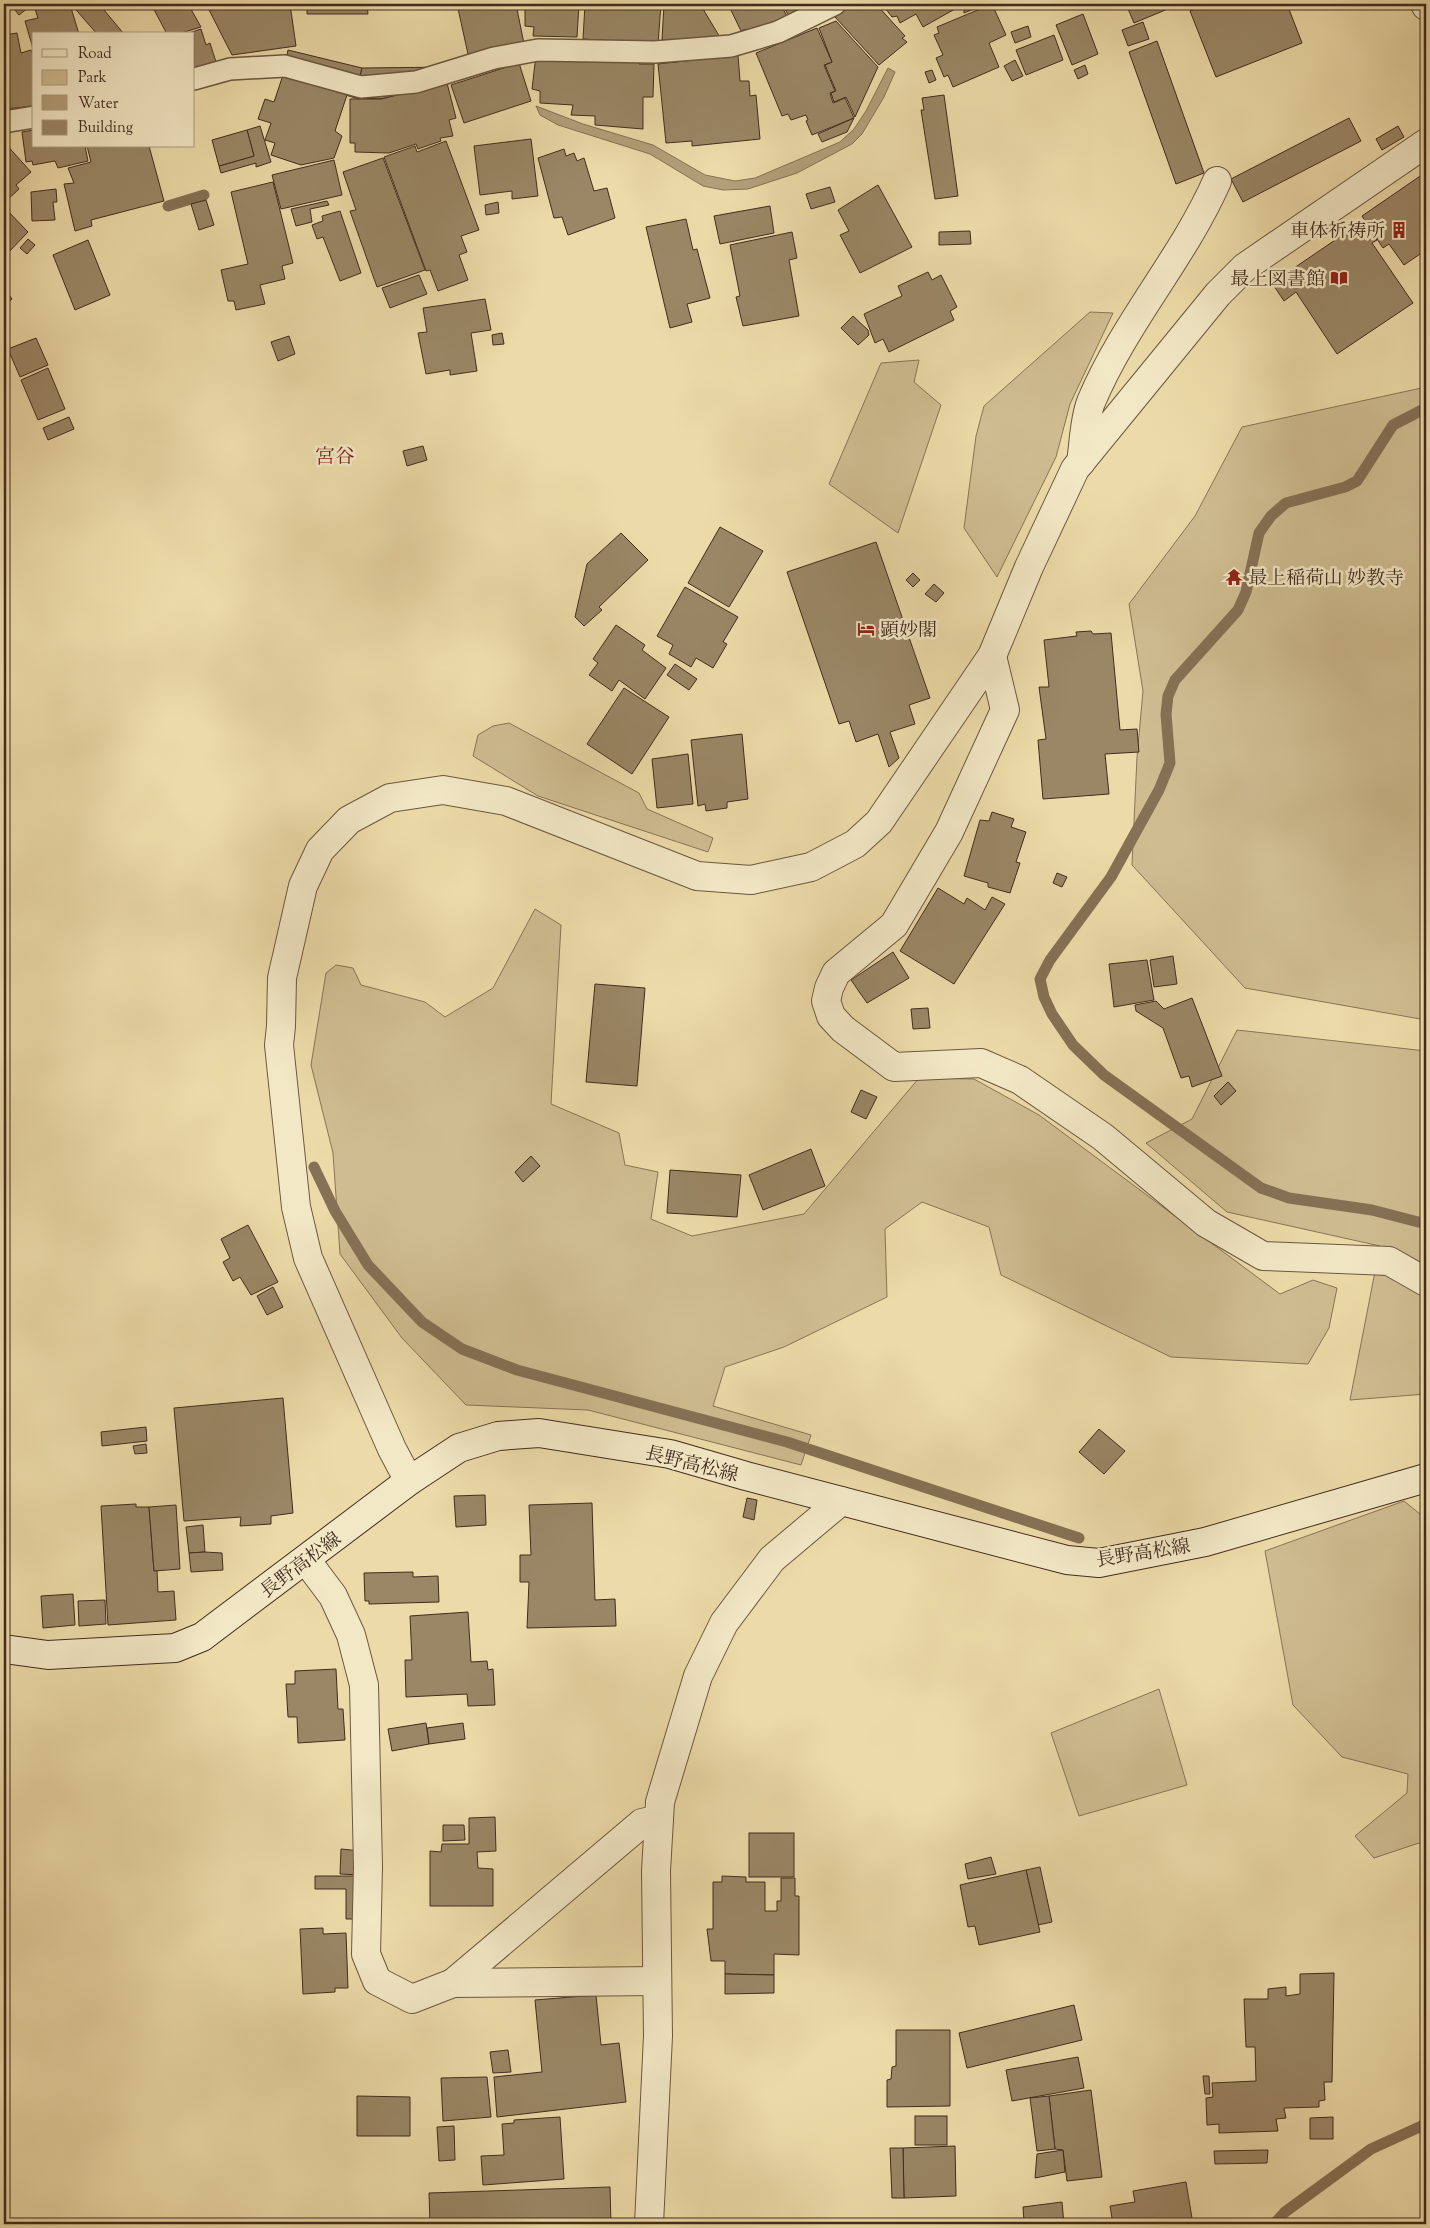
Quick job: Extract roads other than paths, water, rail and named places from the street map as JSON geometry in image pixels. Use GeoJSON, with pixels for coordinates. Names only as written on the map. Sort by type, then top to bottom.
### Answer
{"type":"FeatureCollection","features":[{"type":"Feature","properties":{"kind":"street"},"geometry":{"type":"LineString","coordinates":[[195,79],[230,69],[285,66],[361,86],[416,82],[494,58],[538,50],[656,52],[731,46],[778,32],[835,4]]}},
{"type":"Feature","properties":{"kind":"street"},"geometry":{"type":"LineString","coordinates":[[4,122],[32,117]]}},
{"type":"Feature","properties":{"kind":"street"},"geometry":{"type":"LineString","coordinates":[[409,1480],[392,1449],[308,1258],[296,1206],[279,1045],[282,978],[303,886],[320,850],[349,820],[390,798],[443,790],[506,801],[697,876],[751,880],[811,867],[855,844],[879,822],[992,656],[1029,567],[1075,469],[1218,294],[1244,267],[1426,143]]}},
{"type":"Feature","properties":{"kind":"street"},"geometry":{"type":"LineString","coordinates":[[1080,463],[1091,404],[1130,327],[1205,208],[1217,181]]}},
{"type":"Feature","properties":{"kind":"street"},"geometry":{"type":"LineString","coordinates":[[992,656],[1005,710],[949,832],[894,925],[836,973],[829,988],[826,1001],[831,1016],[843,1029],[894,1067],[981,1063],[1020,1080],[1103,1137],[1206,1223],[1264,1256],[1389,1261],[1426,1282]]}},
{"type":"Feature","properties":{"kind":"street","name":"長野高松線"},"geometry":{"type":"LineString","coordinates":[[4,1648],[48,1655],[175,1648],[202,1637],[409,1480],[459,1448],[498,1436],[539,1433],[670,1454],[1067,1560],[1100,1563],[1205,1542],[1426,1478]]}},
{"type":"Feature","properties":{"kind":"street"},"geometry":{"type":"LineString","coordinates":[[649,2224],[658,2036],[656,1871],[660,1802],[698,1676],[724,1622],[772,1559],[841,1501]]}},
{"type":"Feature","properties":{"kind":"street"},"geometry":{"type":"LineString","coordinates":[[306,1560],[333,1596],[351,1635],[364,1685],[368,1867],[366,1954],[377,1981],[412,1999],[453,1983],[642,1824],[659,1819]]}},
{"type":"Feature","properties":{"kind":"street"},"geometry":{"type":"LineString","coordinates":[[453,1983],[657,1981]]}},
{"type":"Feature","properties":{"kind":"water"},"geometry":{"type":"Polygon","coordinates":[[[888,68],[895,72],[884,97],[862,134],[852,144],[797,173],[748,189],[723,190],[703,186],[650,154],[558,125],[540,115],[536,106],[583,124],[653,145],[705,175],[735,181],[755,178],[840,142],[854,129],[866,111],[888,68]]]}},
{"type":"Feature","properties":{"kind":"waterway"},"geometry":{"type":"LineString","coordinates":[[168,206],[204,195]]}},
{"type":"Feature","properties":{"kind":"waterway"},"geometry":{"type":"LineString","coordinates":[[1426,408],[1393,425],[1357,481],[1345,487],[1286,503],[1271,516],[1259,533],[1246,592],[1238,610],[1175,680],[1168,696],[1166,714],[1170,763],[1159,790],[1111,877],[1050,960],[1040,979],[1044,997],[1052,1014],[1073,1045],[1104,1075],[1261,1188],[1289,1198],[1372,1210],[1426,1224]]}},
{"type":"Feature","properties":{"kind":"waterway"},"geometry":{"type":"LineString","coordinates":[[314,1167],[335,1211],[368,1265],[422,1322],[462,1349],[517,1370],[787,1442],[1079,1538]]}},
{"type":"Feature","properties":{"kind":"waterway"},"geometry":{"type":"LineString","coordinates":[[1274,2224],[1285,2212],[1371,2149],[1426,2124]]}},
{"type":"Feature","properties":{"kind":"place","name":"車体祈祷所"},"geometry":{"type":"Point","coordinates":[1399,230]}},
{"type":"Feature","properties":{"kind":"place","name":"最上図書館"},"geometry":{"type":"Point","coordinates":[1339,278]}},
{"type":"Feature","properties":{"kind":"place","name":"最上稲荷山 妙教寺"},"geometry":{"type":"Point","coordinates":[1234,577]}},
{"type":"Feature","properties":{"kind":"place","name":"顕妙閣"},"geometry":{"type":"Point","coordinates":[866,629]}},
{"type":"Feature","properties":{"kind":"district","name":"宮谷"},"geometry":{"type":"Point","coordinates":[335,456]}}]}
